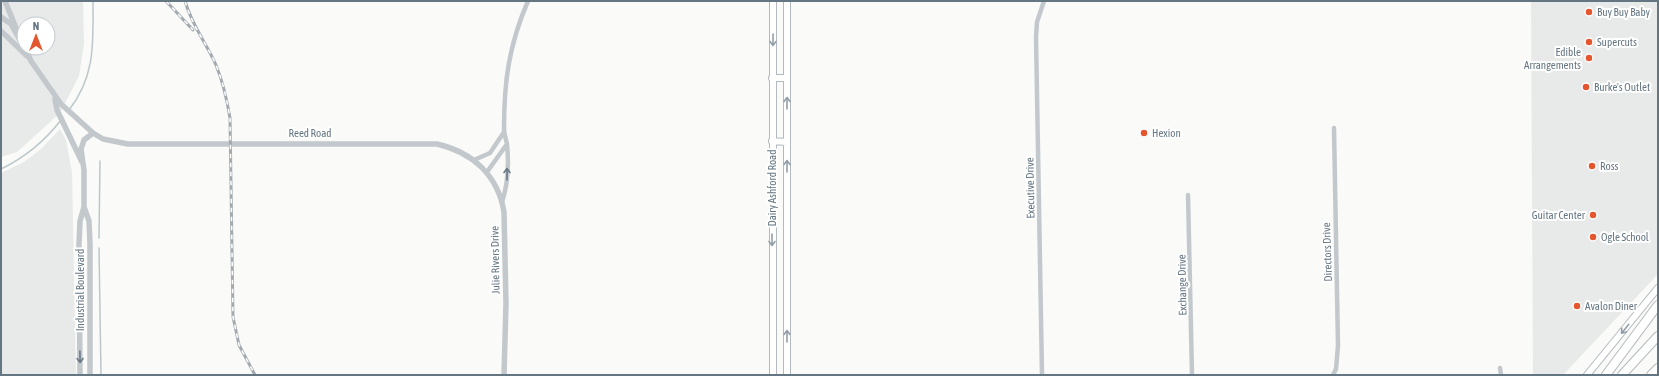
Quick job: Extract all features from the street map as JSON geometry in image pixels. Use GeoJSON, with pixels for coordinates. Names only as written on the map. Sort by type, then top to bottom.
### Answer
{"type":"FeatureCollection","features":[{"type":"Feature","properties":{"kind":"highway"},"geometry":{"type":"LineString","coordinates":[[1606,375],[1658,305]]}},
{"type":"Feature","properties":{"kind":"highway"},"geometry":{"type":"LineString","coordinates":[[1622,375],[1658,336]]}},
{"type":"Feature","properties":{"kind":"highway"},"geometry":{"type":"LineString","coordinates":[[1651,375],[1658,368]]}},
{"type":"Feature","properties":{"kind":"main road","name":"Dairy Ashford Road"},"geometry":{"type":"LineString","coordinates":[[773,1],[773,375]]}},
{"type":"Feature","properties":{"kind":"main road","name":"Dairy Ashford Road"},"geometry":{"type":"LineString","coordinates":[[787,375],[788,1]]}},
{"type":"Feature","properties":{"kind":"main road"},"geometry":{"type":"LineString","coordinates":[[772,78],[787,78]]}},
{"type":"Feature","properties":{"kind":"main road"},"geometry":{"type":"LineString","coordinates":[[772,141],[787,142]]}},
{"type":"Feature","properties":{"kind":"main road"},"geometry":{"type":"LineString","coordinates":[[1587,375],[1658,288]]}},
{"type":"Feature","properties":{"kind":"street"},"geometry":{"type":"LineString","coordinates":[[5,1],[16,29]]}},
{"type":"Feature","properties":{"kind":"street","name":"Julie Rivers Drive"},"geometry":{"type":"LineString","coordinates":[[504,375],[506,310],[502,202],[507,187],[507,144],[504,132],[508,65],[518,26],[528,1]]}},
{"type":"Feature","properties":{"kind":"street","name":"Executive Drive"},"geometry":{"type":"LineString","coordinates":[[1042,375],[1036,37],[1037,22],[1044,1]]}},
{"type":"Feature","properties":{"kind":"street"},"geometry":{"type":"LineString","coordinates":[[1,17],[11,24],[16,31]]}},
{"type":"Feature","properties":{"kind":"street"},"geometry":{"type":"LineString","coordinates":[[1,31],[31,61]]}},
{"type":"Feature","properties":{"kind":"street"},"geometry":{"type":"LineString","coordinates":[[28,56],[61,104],[94,133]]}},
{"type":"Feature","properties":{"kind":"street"},"geometry":{"type":"LineString","coordinates":[[55,96],[57,110],[83,164]]}},
{"type":"Feature","properties":{"kind":"street","name":"Directors Drive"},"geometry":{"type":"LineString","coordinates":[[1333,375],[1338,346],[1334,128]]}},
{"type":"Feature","properties":{"kind":"street"},"geometry":{"type":"LineString","coordinates":[[474,160],[490,153],[504,132]]}},
{"type":"Feature","properties":{"kind":"street","name":"Reed Road"},"geometry":{"type":"LineString","coordinates":[[94,133],[104,139],[128,144],[437,144],[454,148],[474,160],[494,181],[502,202]]}},
{"type":"Feature","properties":{"kind":"street","name":"Industrial Boulevard"},"geometry":{"type":"LineString","coordinates":[[80,375],[79,244],[80,221],[84,207],[83,164],[81,149],[84,140],[94,133]]}},
{"type":"Feature","properties":{"kind":"street"},"geometry":{"type":"LineString","coordinates":[[487,172],[507,144]]}},
{"type":"Feature","properties":{"kind":"street","name":"Exchange Drive"},"geometry":{"type":"LineString","coordinates":[[1188,195],[1192,375]]}},
{"type":"Feature","properties":{"kind":"street","name":"Industrial Boulevard"},"geometry":{"type":"LineString","coordinates":[[84,207],[89,221],[90,244],[90,375]]}},
{"type":"Feature","properties":{"kind":"street"},"geometry":{"type":"LineString","coordinates":[[1500,368],[1501,375]]}},
{"type":"Feature","properties":{"kind":"shaded area"},"geometry":{"type":"Polygon","coordinates":[[[1,1],[83,1],[84,44],[79,76],[60,113],[17,152],[1,157],[1,1]]]}},
{"type":"Feature","properties":{"kind":"shaded area"},"geometry":{"type":"Polygon","coordinates":[[[1531,1],[1658,1],[1658,274],[1563,375],[1533,375],[1531,1]]]}},
{"type":"Feature","properties":{"kind":"shaded area"},"geometry":{"type":"Polygon","coordinates":[[[60,129],[66,140],[72,172],[76,375],[1,375],[1,173],[24,162],[41,149],[60,129]]]}},
{"type":"Feature","properties":{"kind":"waterway"},"geometry":{"type":"LineString","coordinates":[[69,110],[78,97],[84,84],[91,58],[93,44],[93,1]]}},
{"type":"Feature","properties":{"kind":"waterway"},"geometry":{"type":"LineString","coordinates":[[1,169],[19,159],[34,148],[61,120]]}},
{"type":"Feature","properties":{"kind":"waterway"},"geometry":{"type":"LineString","coordinates":[[99,238],[100,161]]}},
{"type":"Feature","properties":{"kind":"waterway"},"geometry":{"type":"LineString","coordinates":[[99,248],[101,375]]}},
{"type":"Feature","properties":{"kind":"railway"},"geometry":{"type":"LineString","coordinates":[[166,1],[193,30]]}},
{"type":"Feature","properties":{"kind":"railway"},"geometry":{"type":"LineString","coordinates":[[185,1],[191,18],[216,65],[223,84],[229,111],[233,317],[239,345],[255,375]]}},
{"type":"Feature","properties":{"kind":"place","name":"Buy Buy Baby"},"geometry":{"type":"Point","coordinates":[1589,12]}},
{"type":"Feature","properties":{"kind":"place","name":"Supercuts"},"geometry":{"type":"Point","coordinates":[1589,42]}},
{"type":"Feature","properties":{"kind":"place","name":"Edible Arrangements"},"geometry":{"type":"Point","coordinates":[1589,58]}},
{"type":"Feature","properties":{"kind":"place","name":"Burke's Outlet"},"geometry":{"type":"Point","coordinates":[1586,87]}},
{"type":"Feature","properties":{"kind":"place","name":"Hexion"},"geometry":{"type":"Point","coordinates":[1144,133]}},
{"type":"Feature","properties":{"kind":"place","name":"Ross"},"geometry":{"type":"Point","coordinates":[1592,166]}},
{"type":"Feature","properties":{"kind":"place","name":"Guitar Center"},"geometry":{"type":"Point","coordinates":[1593,215]}},
{"type":"Feature","properties":{"kind":"place","name":"Ogle School"},"geometry":{"type":"Point","coordinates":[1593,237]}},
{"type":"Feature","properties":{"kind":"place","name":"Avalon Diner"},"geometry":{"type":"Point","coordinates":[1577,306]}}]}
